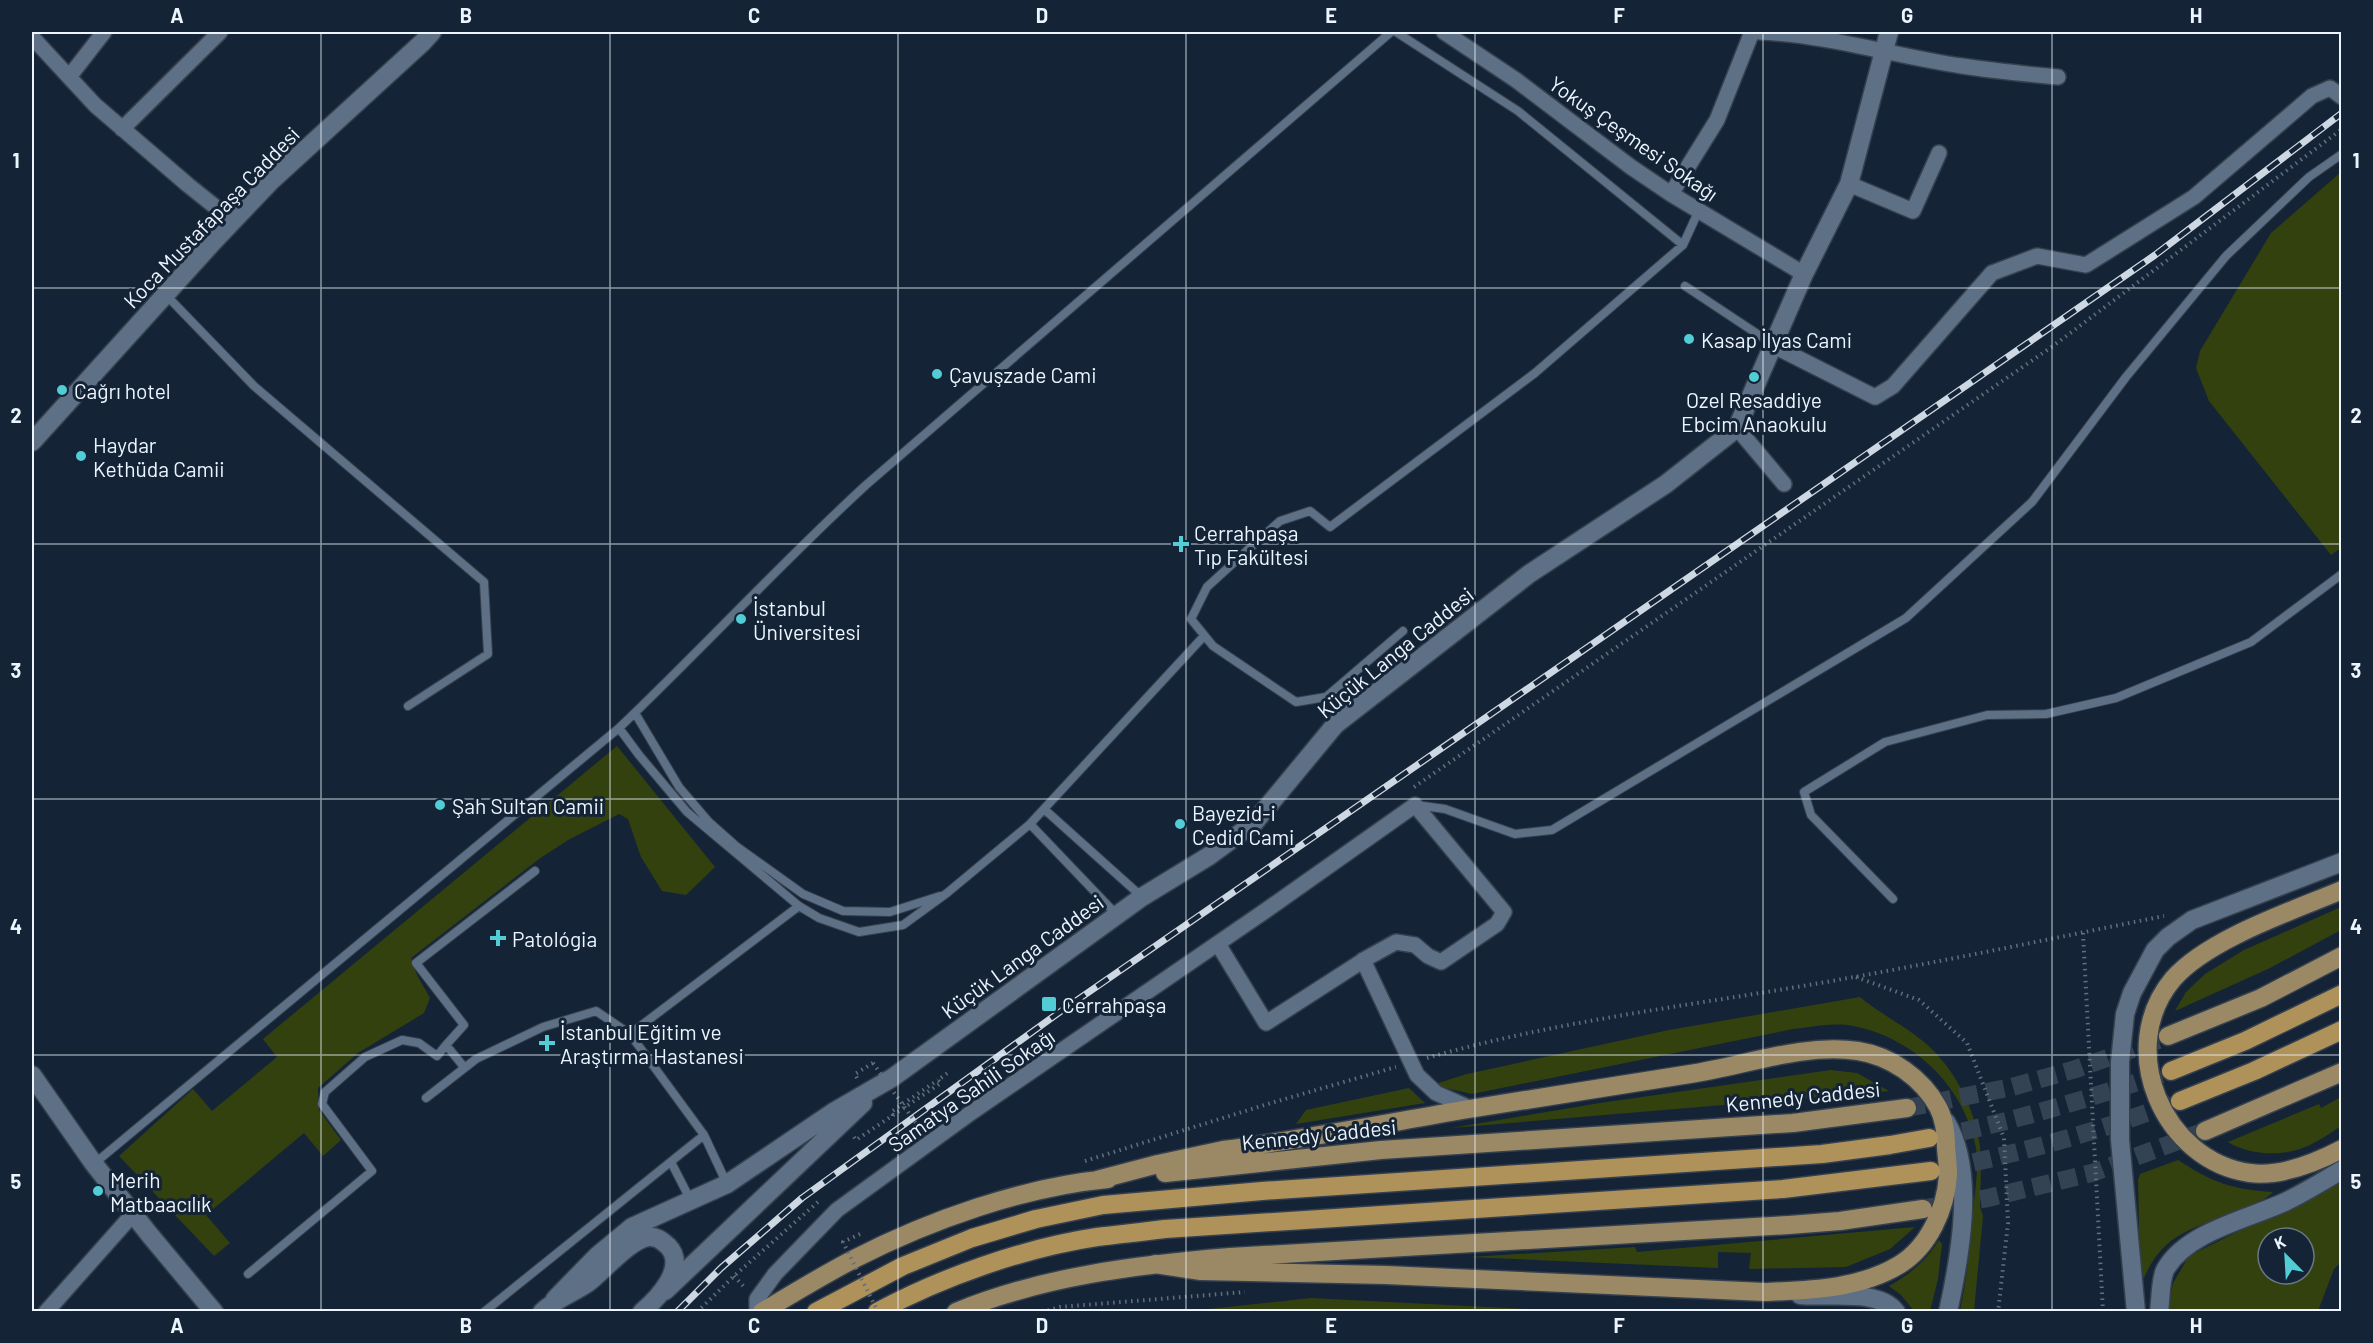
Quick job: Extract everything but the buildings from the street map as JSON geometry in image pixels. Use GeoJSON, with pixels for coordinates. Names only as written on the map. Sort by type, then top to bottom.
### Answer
{"type":"FeatureCollection","features":[{"type":"Feature","properties":{"kind":"highway"},"geometry":{"type":"LineString","coordinates":[[2171,1071],[2245,1041],[2342,994]]}},
{"type":"Feature","properties":{"kind":"highway"},"geometry":{"type":"LineString","coordinates":[[2180,1101],[2245,1075],[2342,1030]]}},
{"type":"Feature","properties":{"kind":"highway"},"geometry":{"type":"LineString","coordinates":[[816,1311],[903,1266],[972,1238],[1036,1219],[1103,1205],[1262,1191],[1822,1154],[1929,1138]]}},
{"type":"Feature","properties":{"kind":"highway"},"geometry":{"type":"LineString","coordinates":[[878,1311],[925,1288],[1010,1257],[1095,1237],[1165,1229],[1783,1189],[1931,1171]]}},
{"type":"Feature","properties":{"kind":"main road"},"geometry":{"type":"LineString","coordinates":[[2342,890],[2225,941],[2185,966],[2159,1000],[2149,1032],[2148,1047],[2148,1065],[2153,1086],[2168,1120],[2180,1136],[2198,1153],[2219,1164],[2250,1173],[2281,1172],[2309,1164],[2342,1149]]}},
{"type":"Feature","properties":{"kind":"main road"},"geometry":{"type":"LineString","coordinates":[[2168,1036],[2261,998],[2342,956]]}},
{"type":"Feature","properties":{"kind":"main road"},"geometry":{"type":"LineString","coordinates":[[1097,1180],[1223,1150],[1702,1072],[1807,1052],[1832,1050],[1858,1051],[1896,1064],[1914,1077],[1929,1094],[1939,1109],[1946,1129],[1948,1175],[1944,1200],[1936,1223],[1922,1245],[1902,1264],[1867,1279],[1815,1290],[1765,1292],[1386,1275],[1201,1271],[1155,1264]]}},
{"type":"Feature","properties":{"kind":"main road"},"geometry":{"type":"LineString","coordinates":[[2205,1131],[2342,1072]]}},
{"type":"Feature","properties":{"kind":"main road","name":"Kennedy Caddesi"},"geometry":{"type":"LineString","coordinates":[[762,1311],[854,1259],[954,1216],[1027,1194],[1097,1180],[1381,1150],[1793,1123],[1907,1108]]}},
{"type":"Feature","properties":{"kind":"main road"},"geometry":{"type":"LineString","coordinates":[[956,1311],[983,1300],[1052,1280],[1155,1264],[1230,1257],[1789,1226],[1923,1209]]}},
{"type":"Feature","properties":{"kind":"street"},"geometry":{"type":"LineString","coordinates":[[69,77],[104,32]]}},
{"type":"Feature","properties":{"kind":"street"},"geometry":{"type":"LineString","coordinates":[[122,129],[220,32]]}},
{"type":"Feature","properties":{"kind":"street","name":"Koca Mustafapaşa Caddesi"},"geometry":{"type":"LineString","coordinates":[[32,442],[165,294],[271,181],[432,32]]}},
{"type":"Feature","properties":{"kind":"street","name":"Yokuş Çeşmesi Sokağı"},"geometry":{"type":"LineString","coordinates":[[1444,32],[1516,80],[1631,167],[1671,194],[1804,274]]}},
{"type":"Feature","properties":{"kind":"street"},"geometry":{"type":"LineString","coordinates":[[1671,194],[1717,120],[1752,32]]}},
{"type":"Feature","properties":{"kind":"street"},"geometry":{"type":"LineString","coordinates":[[1759,32],[1790,33],[1961,66],[2058,77]]}},
{"type":"Feature","properties":{"kind":"street","name":"Küçük Langa Caddesi"},"geometry":{"type":"LineString","coordinates":[[545,1309],[597,1256],[633,1227],[727,1184],[835,1111],[892,1078],[1142,897],[1209,856],[1254,823],[1335,724],[1529,574],[1666,484],[1737,428],[1804,274],[1849,184],[1889,32]]}},
{"type":"Feature","properties":{"kind":"street"},"geometry":{"type":"LineString","coordinates":[[32,37],[95,105],[233,221]]}},
{"type":"Feature","properties":{"kind":"street"},"geometry":{"type":"LineString","coordinates":[[1774,346],[1875,397],[1893,386],[1992,273],[2037,256],[2086,265],[2194,197],[2312,96],[2330,88],[2342,97]]}},
{"type":"Feature","properties":{"kind":"street"},"geometry":{"type":"LineString","coordinates":[[1849,184],[1913,211],[1940,153]]}},
{"type":"Feature","properties":{"kind":"street"},"geometry":{"type":"LineString","coordinates":[[1737,428],[1784,484]]}},
{"type":"Feature","properties":{"kind":"street"},"geometry":{"type":"LineString","coordinates":[[1218,944],[1266,1023],[1363,960],[1396,942],[1415,945],[1428,956],[1441,962],[1497,924],[1504,912],[1415,805]]}},
{"type":"Feature","properties":{"kind":"street","name":"Samatya Sahili Sokağı"},"geometry":{"type":"LineString","coordinates":[[756,1311],[757,1299],[775,1274],[837,1210],[972,1112],[1218,944],[1415,805]]}},
{"type":"Feature","properties":{"kind":"street"},"geometry":{"type":"LineString","coordinates":[[2136,1311],[2120,1140],[2120,1062],[2125,1014],[2132,993],[2156,950],[2168,937],[2192,920],[2342,862]]}},
{"type":"Feature","properties":{"kind":"street"},"geometry":{"type":"LineString","coordinates":[[1363,960],[1417,1075],[1436,1093],[1472,1108]]}},
{"type":"Feature","properties":{"kind":"street"},"geometry":{"type":"LineString","coordinates":[[32,1075],[94,1164],[213,1311]]}},
{"type":"Feature","properties":{"kind":"street"},"geometry":{"type":"LineString","coordinates":[[648,1306],[892,1078]]}},
{"type":"Feature","properties":{"kind":"street"},"geometry":{"type":"LineString","coordinates":[[1939,1109],[1950,1129],[1958,1155],[1962,1194],[1959,1255],[1948,1311]]}},
{"type":"Feature","properties":{"kind":"street"},"geometry":{"type":"LineString","coordinates":[[2159,1311],[2164,1272],[2186,1246],[2213,1231],[2286,1201],[2342,1170]]}},
{"type":"Feature","properties":{"kind":"street"},"geometry":{"type":"LineString","coordinates":[[46,1311],[133,1214]]}},
{"type":"Feature","properties":{"kind":"street"},"geometry":{"type":"LineString","coordinates":[[133,1214],[156,1230],[229,1311]]}},
{"type":"Feature","properties":{"kind":"street"},"geometry":{"type":"LineString","coordinates":[[545,1309],[587,1283],[631,1246],[648,1237],[660,1239],[672,1251],[675,1261],[671,1277],[648,1306]]}},
{"type":"Feature","properties":{"kind":"street"},"geometry":{"type":"LineString","coordinates":[[1765,1292],[1822,1297],[1867,1296],[1887,1302],[1896,1311]]}},
{"type":"Feature","properties":{"kind":"lane"},"geometry":{"type":"LineString","coordinates":[[94,1164],[619,728],[798,547],[866,484],[1391,32]]}},
{"type":"Feature","properties":{"kind":"lane"},"geometry":{"type":"LineString","coordinates":[[1396,32],[1518,111],[1683,245]]}},
{"type":"Feature","properties":{"kind":"lane"},"geometry":{"type":"LineString","coordinates":[[1415,805],[1445,809],[1515,834],[1552,830],[1906,618],[2032,502],[2126,377],[2226,256],[2309,177],[2342,154]]}},
{"type":"Feature","properties":{"kind":"lane"},"geometry":{"type":"LineString","coordinates":[[1403,631],[1326,697],[1296,702],[1213,646],[1191,619],[1207,587],[1280,521],[1310,512],[1330,527],[1535,373],[1683,245],[1699,210]]}},
{"type":"Feature","properties":{"kind":"lane"},"geometry":{"type":"LineString","coordinates":[[1685,286],[1774,346]]}},
{"type":"Feature","properties":{"kind":"lane"},"geometry":{"type":"LineString","coordinates":[[165,294],[254,386],[483,582],[488,654],[408,706]]}},
{"type":"Feature","properties":{"kind":"lane"},"geometry":{"type":"LineString","coordinates":[[1893,898],[1811,814],[1804,792],[1885,742],[1987,715],[2046,714],[2116,698],[2251,642],[2342,574]]}},
{"type":"Feature","properties":{"kind":"lane"},"geometry":{"type":"LineString","coordinates":[[619,728],[687,812],[799,906],[819,918],[859,932],[903,925],[947,893],[1030,824],[1204,636]]}},
{"type":"Feature","properties":{"kind":"lane"},"geometry":{"type":"LineString","coordinates":[[635,714],[679,787],[709,822],[736,846],[803,894],[843,911],[890,912],[947,893]]}},
{"type":"Feature","properties":{"kind":"lane"},"geometry":{"type":"LineString","coordinates":[[1044,809],[1142,897]]}},
{"type":"Feature","properties":{"kind":"lane"},"geometry":{"type":"LineString","coordinates":[[1030,824],[1117,916]]}},
{"type":"Feature","properties":{"kind":"lane"},"geometry":{"type":"LineString","coordinates":[[248,1274],[372,1171],[322,1104],[325,1092],[365,1057],[402,1040],[419,1043],[437,1056],[464,1025],[416,963],[535,871]]}},
{"type":"Feature","properties":{"kind":"lane"},"geometry":{"type":"LineString","coordinates":[[630,1034],[799,906]]}},
{"type":"Feature","properties":{"kind":"lane"},"geometry":{"type":"LineString","coordinates":[[426,1098],[476,1059],[543,1027],[596,1011],[630,1034],[704,1135],[727,1184]]}},
{"type":"Feature","properties":{"kind":"lane"},"geometry":{"type":"LineString","coordinates":[[446,1045],[464,1067]]}},
{"type":"Feature","properties":{"kind":"lane"},"geometry":{"type":"LineString","coordinates":[[483,1311],[704,1135]]}},
{"type":"Feature","properties":{"kind":"lane"},"geometry":{"type":"LineString","coordinates":[[671,1162],[691,1201]]}},
{"type":"Feature","properties":{"kind":"path"},"geometry":{"type":"LineString","coordinates":[[1410,790],[2053,346],[2342,129]]}},
{"type":"Feature","properties":{"kind":"path"},"geometry":{"type":"LineString","coordinates":[[1084,1162],[1271,1103],[1457,1050],[1608,1018],[1960,958],[2168,915]]}},
{"type":"Feature","properties":{"kind":"path"},"geometry":{"type":"LineString","coordinates":[[2083,933],[2103,1311]]}},
{"type":"Feature","properties":{"kind":"path"},"geometry":{"type":"LineString","coordinates":[[1854,977],[1919,1000],[1967,1043],[2004,1138],[2008,1223],[1998,1311]]}},
{"type":"Feature","properties":{"kind":"path"},"geometry":{"type":"LineString","coordinates":[[873,1063],[923,1133]]}},
{"type":"Feature","properties":{"kind":"path"},"geometry":{"type":"LineString","coordinates":[[893,1115],[891,1112],[938,1080]]}},
{"type":"Feature","properties":{"kind":"path"},"geometry":{"type":"LineString","coordinates":[[915,1131],[925,1125]]}},
{"type":"Feature","properties":{"kind":"path"},"geometry":{"type":"LineString","coordinates":[[698,1311],[734,1276],[821,1200]]}},
{"type":"Feature","properties":{"kind":"path"},"geometry":{"type":"LineString","coordinates":[[860,1234],[843,1242],[878,1311]]}},
{"type":"Feature","properties":{"kind":"path"},"geometry":{"type":"LineString","coordinates":[[845,1252],[855,1248]]}},
{"type":"Feature","properties":{"kind":"green space"},"geometry":{"type":"Polygon","coordinates":[[[2341,172],[2342,547],[2331,555],[2209,401],[2196,368],[2200,351],[2271,233],[2341,172]]]}},
{"type":"Feature","properties":{"kind":"green space"},"geometry":{"type":"Polygon","coordinates":[[[617,746],[715,867],[686,895],[662,891],[641,857],[628,819],[619,814],[568,840],[539,859],[411,958],[417,975],[430,998],[424,1013],[358,1053],[318,1088],[319,1110],[341,1140],[323,1156],[304,1133],[206,1215],[230,1243],[214,1256],[119,1156],[193,1089],[212,1111],[277,1057],[263,1039],[617,746]]]}},
{"type":"Feature","properties":{"kind":"green space"},"geometry":{"type":"Polygon","coordinates":[[[2341,907],[2341,930],[2270,968],[2175,1011],[2186,992],[2205,974],[2244,950],[2341,907]]]}},
{"type":"Feature","properties":{"kind":"green space"},"geometry":{"type":"Polygon","coordinates":[[[1860,997],[1935,1052],[1954,1076],[1968,1103],[1980,1147],[1980,1207],[1983,1216],[1974,1311],[1960,1311],[1968,1262],[1977,1172],[1976,1148],[1970,1126],[1961,1105],[1933,1068],[1896,1041],[1875,1032],[1838,1024],[1793,1029],[1472,1094],[1432,1085],[1467,1074],[1669,1030],[1860,997]]]}},
{"type":"Feature","properties":{"kind":"green space"},"geometry":{"type":"Polygon","coordinates":[[[1831,1070],[1857,1073],[1889,1091],[1451,1128],[1600,1103],[1831,1070]]]}},
{"type":"Feature","properties":{"kind":"green space"},"geometry":{"type":"Polygon","coordinates":[[[1409,1088],[1425,1103],[1296,1124],[1306,1110],[1409,1088]]]}},
{"type":"Feature","properties":{"kind":"green space"},"geometry":{"type":"Polygon","coordinates":[[[2341,1097],[2341,1126],[2305,1147],[2286,1152],[2265,1153],[2246,1150],[2228,1142],[2319,1104],[2321,1108],[2341,1097]]]}},
{"type":"Feature","properties":{"kind":"green space"},"geometry":{"type":"Polygon","coordinates":[[[2178,1160],[2223,1184],[2273,1192],[2259,1202],[2175,1238],[2163,1248],[2144,1278],[2140,1273],[2138,1180],[2140,1174],[2178,1160]]]}},
{"type":"Feature","properties":{"kind":"green space"},"geometry":{"type":"Polygon","coordinates":[[[2341,1180],[2341,1262],[2334,1269],[2318,1311],[2168,1312],[2173,1283],[2189,1256],[2341,1180]]]}},
{"type":"Feature","properties":{"kind":"green space"},"geometry":{"type":"Polygon","coordinates":[[[1915,1227],[1890,1249],[1846,1267],[1749,1269],[1751,1253],[1718,1252],[1718,1268],[1469,1257],[1635,1247],[1637,1252],[1915,1227]]]}},
{"type":"Feature","properties":{"kind":"green space"},"geometry":{"type":"Polygon","coordinates":[[[1939,1240],[1942,1244],[1938,1279],[1930,1311],[1914,1311],[1901,1295],[1889,1286],[1917,1266],[1939,1240]]]}},
{"type":"Feature","properties":{"kind":"green space"},"geometry":{"type":"Polygon","coordinates":[[[1311,1298],[1567,1311],[1190,1311],[1311,1298]]]}},
{"type":"Feature","properties":{"kind":"tunnel"},"geometry":{"type":"LineString","coordinates":[[1907,1108],[2012,1087],[2076,1069],[2161,1039]]}},
{"type":"Feature","properties":{"kind":"tunnel"},"geometry":{"type":"LineString","coordinates":[[1936,1137],[2055,1108],[2171,1071]]}},
{"type":"Feature","properties":{"kind":"tunnel"},"geometry":{"type":"LineString","coordinates":[[1947,1168],[2064,1140],[2177,1102]]}},
{"type":"Feature","properties":{"kind":"tunnel"},"geometry":{"type":"LineString","coordinates":[[1927,1208],[1988,1198],[2092,1173],[2205,1131]]}},
{"type":"Feature","properties":{"kind":"railway"},"geometry":{"type":"LineString","coordinates":[[677,1312],[721,1268],[802,1198],[1057,1014],[2155,255],[2342,113]]}},
{"type":"Feature","properties":{"kind":"place","name":"Kasap İlyas Cami"},"geometry":{"type":"Point","coordinates":[1689,339]}},
{"type":"Feature","properties":{"kind":"place","name":"Çavuşzade Cami"},"geometry":{"type":"Point","coordinates":[937,374]}},
{"type":"Feature","properties":{"kind":"place","name":"Ozel Resaddiye Ebcim Anaokulu"},"geometry":{"type":"Point","coordinates":[1754,377]}},
{"type":"Feature","properties":{"kind":"place","name":"Cağrı hotel"},"geometry":{"type":"Point","coordinates":[62,390]}},
{"type":"Feature","properties":{"kind":"place","name":"Haydar Kethüda Camii"},"geometry":{"type":"Point","coordinates":[81,456]}},
{"type":"Feature","properties":{"kind":"place","name":"Cerrahpaşa Tıp Fakültesi"},"geometry":{"type":"Point","coordinates":[1181,544]}},
{"type":"Feature","properties":{"kind":"place","name":"İstanbul Üniversitesi"},"geometry":{"type":"Point","coordinates":[741,619]}},
{"type":"Feature","properties":{"kind":"place","name":"Şah Sultan Camii"},"geometry":{"type":"Point","coordinates":[440,805]}},
{"type":"Feature","properties":{"kind":"place","name":"Bayezid-i Cedid Cami"},"geometry":{"type":"Point","coordinates":[1180,824]}},
{"type":"Feature","properties":{"kind":"place","name":"Patológia"},"geometry":{"type":"Point","coordinates":[498,938]}},
{"type":"Feature","properties":{"kind":"place","name":"Cerrahpaşa"},"geometry":{"type":"Point","coordinates":[1049,1004]}},
{"type":"Feature","properties":{"kind":"place","name":"İstanbul Eğitim ve Araştırma Hastanesi"},"geometry":{"type":"Point","coordinates":[547,1043]}},
{"type":"Feature","properties":{"kind":"place","name":"Merih Matbaacılık"},"geometry":{"type":"Point","coordinates":[98,1191]}}]}
